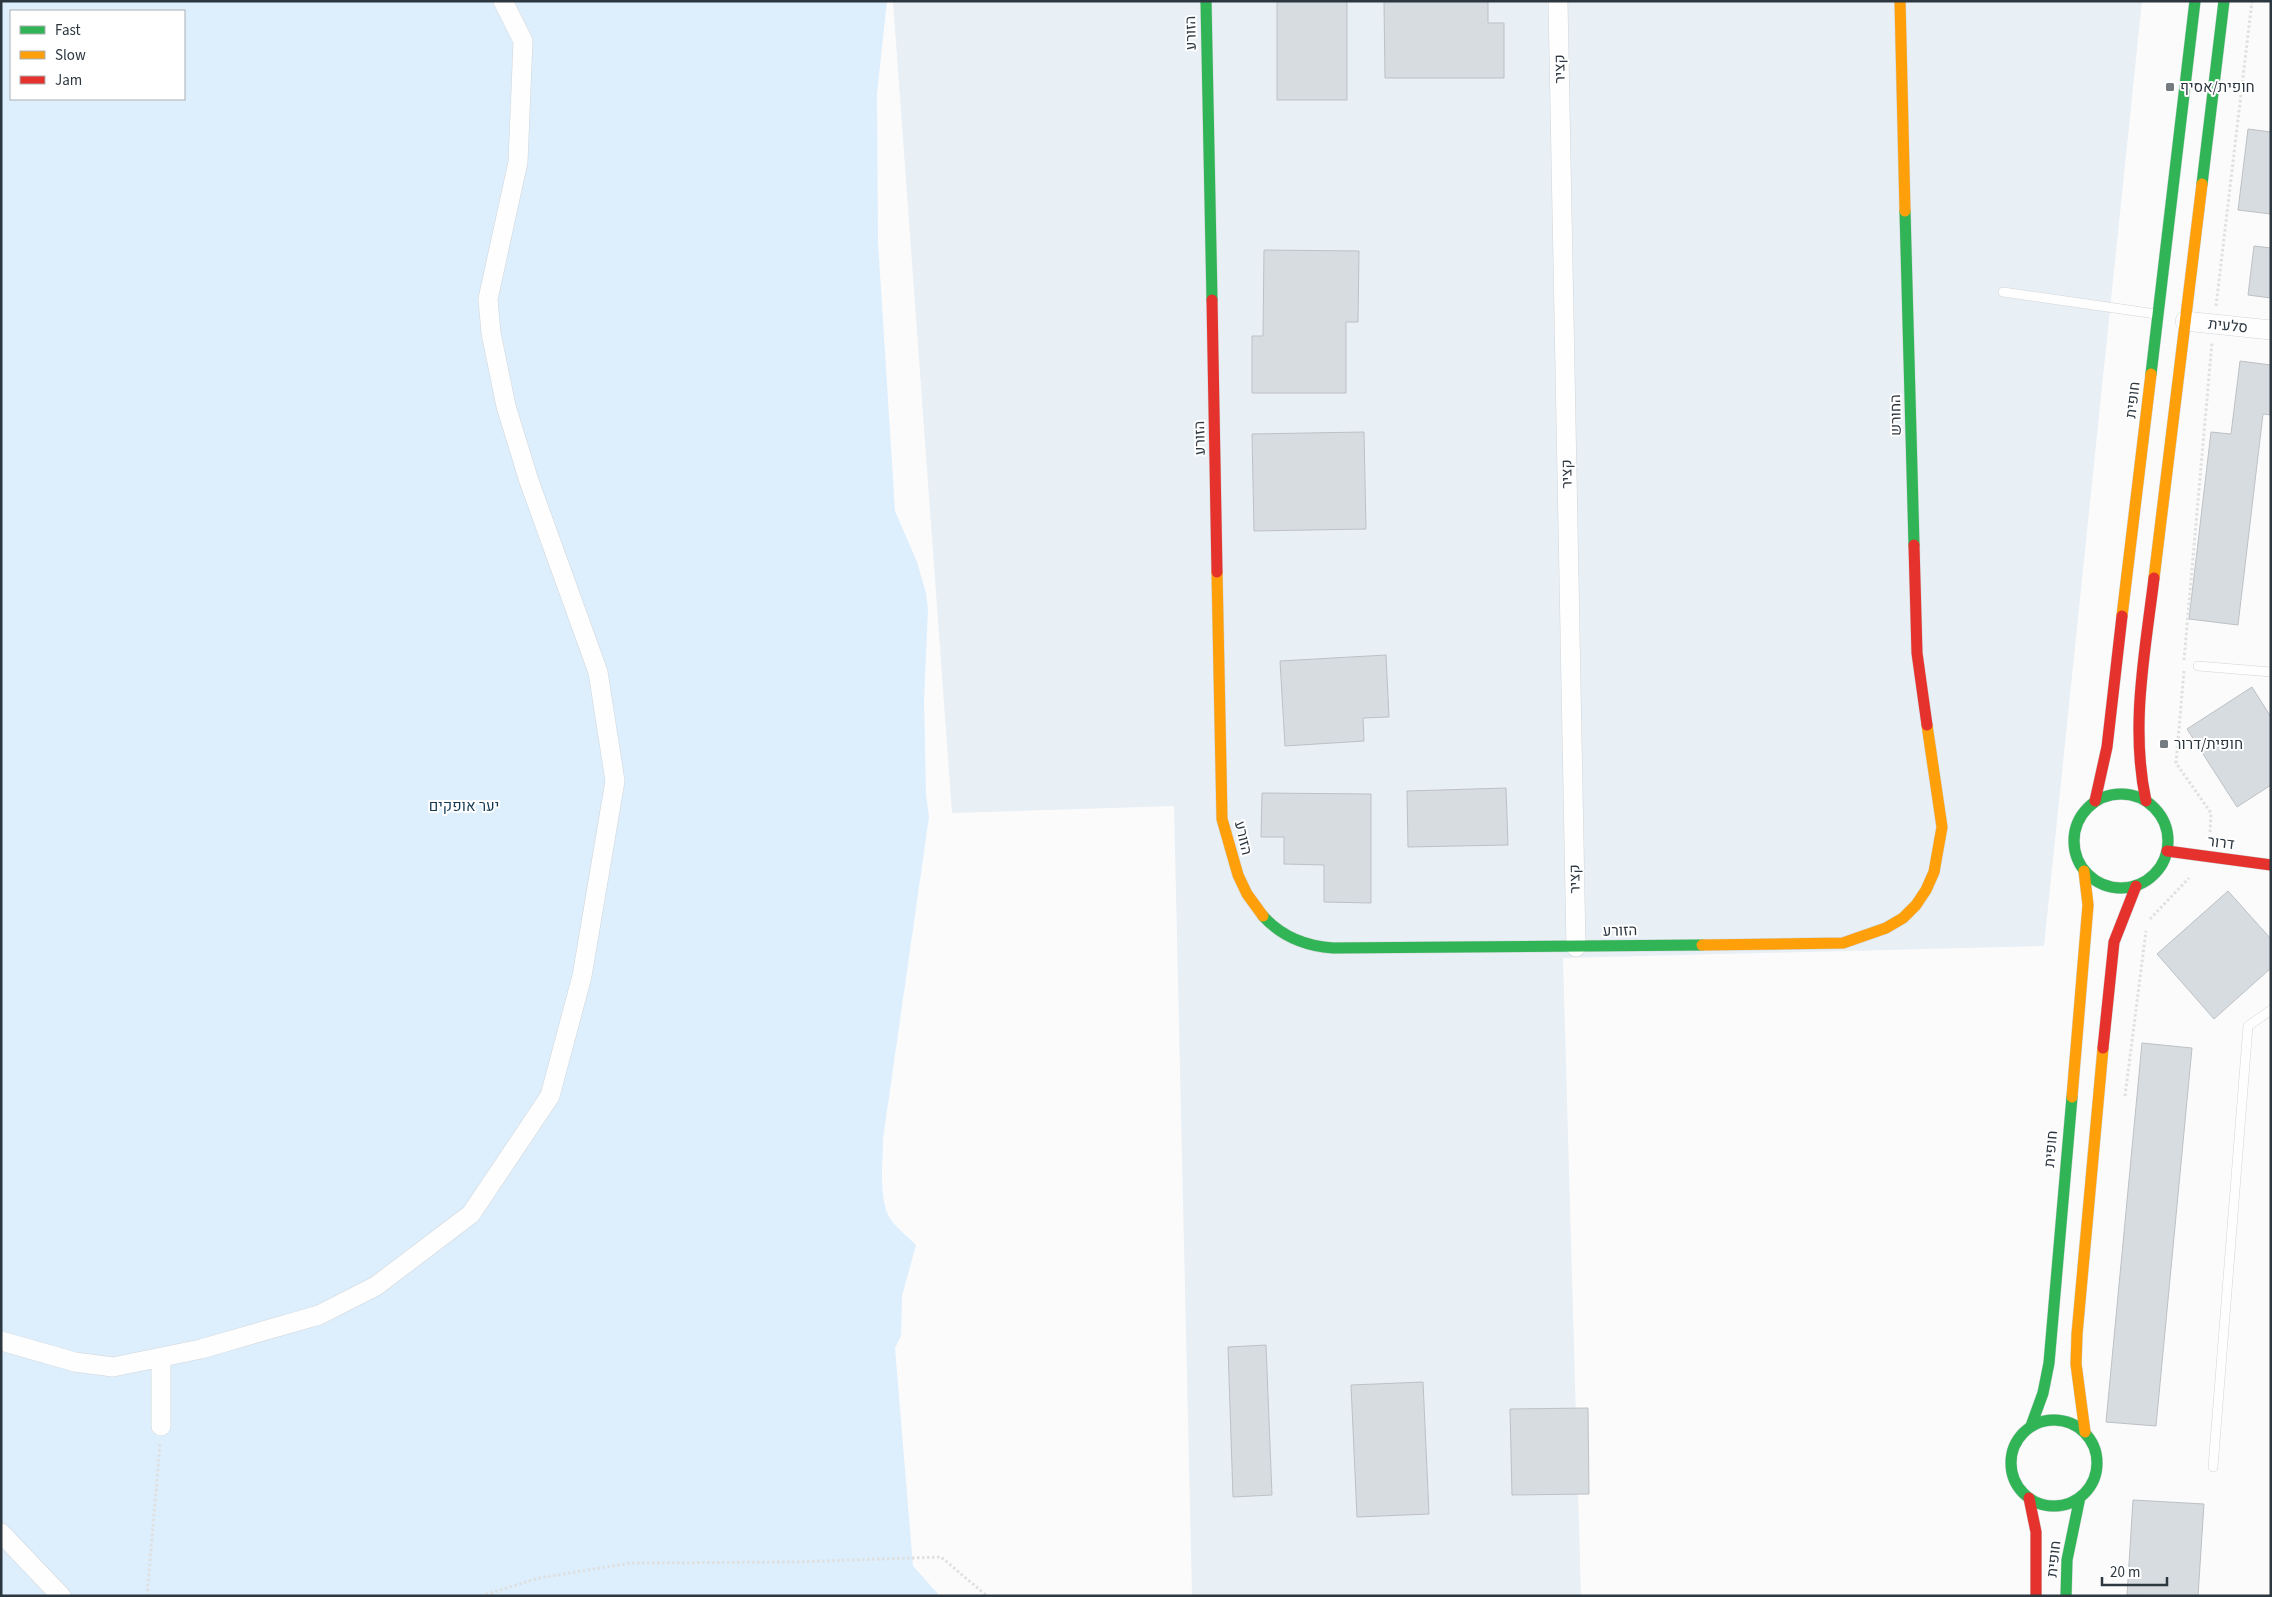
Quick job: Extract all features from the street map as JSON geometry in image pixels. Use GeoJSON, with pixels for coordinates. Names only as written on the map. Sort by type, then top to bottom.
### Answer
{"type":"FeatureCollection","features":[{"type":"Feature","properties":{"kind":"main road","name":"הזורע"},"geometry":{"type":"LineString","coordinates":[[1206,1],[1222,819],[1230,856],[1241,884],[1260,912],[1281,932],[1305,944],[1362,949],[1843,943],[1866,938],[1893,925],[1919,904],[1932,878],[1940,852],[1942,827]]}},
{"type":"Feature","properties":{"kind":"main road","name":"החורש"},"geometry":{"type":"LineString","coordinates":[[1900,1],[1917,653],[1919,684],[1942,827]]}},
{"type":"Feature","properties":{"kind":"main road","name":"חופית"},"geometry":{"type":"LineString","coordinates":[[2095,801],[2108,738],[2195,1]]}},
{"type":"Feature","properties":{"kind":"main road"},"geometry":{"type":"LineString","coordinates":[[2146,801],[2138,768],[2137,723],[2224,1]]}},
{"type":"Feature","properties":{"kind":"main road"},"geometry":{"type":"LineString","coordinates":[[2120,793],[2134,795],[2146,801],[2162,817],[2167,834],[2167,851],[2160,866],[2150,878],[2136,886],[2122,888],[2108,886],[2095,881],[2084,872],[2076,858],[2073,842],[2076,826],[2083,812],[2095,801],[2107,795],[2120,793]]}},
{"type":"Feature","properties":{"kind":"main road","name":"דרור"},"geometry":{"type":"LineString","coordinates":[[2167,851],[2271,865]]}},
{"type":"Feature","properties":{"kind":"main road","name":"חופית"},"geometry":{"type":"LineString","coordinates":[[2031,1426],[2043,1393],[2049,1363],[2069,1105],[2087,914],[2084,872]]}},
{"type":"Feature","properties":{"kind":"main road"},"geometry":{"type":"LineString","coordinates":[[2085,1432],[2073,1424],[2059,1420],[2044,1420],[2031,1426],[2020,1436],[2013,1449],[2011,1462],[2013,1476],[2029,1498],[2041,1504],[2055,1506],[2068,1503],[2080,1497],[2090,1487],[2096,1473],[2093,1445],[2085,1432],[2076,1364],[2077,1334],[2114,942],[2136,886]]}},
{"type":"Feature","properties":{"kind":"main road","name":"חופית"},"geometry":{"type":"LineString","coordinates":[[2066,1596],[2067,1560],[2080,1497]]}},
{"type":"Feature","properties":{"kind":"main road","name":"חופית"},"geometry":{"type":"LineString","coordinates":[[2029,1498],[2036,1532],[2036,1596]]}},
{"type":"Feature","properties":{"kind":"street"},"geometry":{"type":"LineString","coordinates":[[1,1341],[75,1362],[113,1367],[201,1349],[319,1315],[376,1286],[471,1214],[550,1096],[582,976],[615,781],[598,672],[529,481],[506,406],[491,333],[488,299],[518,162],[524,41],[503,1]]}},
{"type":"Feature","properties":{"kind":"street","name":"קציר"},"geometry":{"type":"LineString","coordinates":[[1558,1],[1576,947]]}},
{"type":"Feature","properties":{"kind":"street","name":"סלעית"},"geometry":{"type":"LineString","coordinates":[[2185,320],[2271,330]]}},
{"type":"Feature","properties":{"kind":"street"},"geometry":{"type":"LineString","coordinates":[[161,1358],[161,1426]]}},
{"type":"Feature","properties":{"kind":"street"},"geometry":{"type":"LineString","coordinates":[[1,1533],[61,1596]]}},
{"type":"Feature","properties":{"kind":"lane"},"geometry":{"type":"LineString","coordinates":[[2003,292],[2158,314]]}},
{"type":"Feature","properties":{"kind":"lane"},"geometry":{"type":"LineString","coordinates":[[2198,666],[2271,672]]}},
{"type":"Feature","properties":{"kind":"lane"},"geometry":{"type":"LineString","coordinates":[[2213,1468],[2248,1026],[2271,1010]]}},
{"type":"Feature","properties":{"kind":"path"},"geometry":{"type":"LineString","coordinates":[[2124,1103],[2147,922],[2210,857],[2211,814],[2176,763],[2214,324],[2252,1]]}},
{"type":"Feature","properties":{"kind":"path"},"geometry":{"type":"LineString","coordinates":[[147,1596],[161,1426]]}},
{"type":"Feature","properties":{"kind":"path"},"geometry":{"type":"LineString","coordinates":[[481,1596],[539,1578],[631,1563],[795,1562],[940,1556],[987,1596]]}},
{"type":"Feature","properties":{"kind":"shaded area"},"geometry":{"type":"Polygon","coordinates":[[[893,1],[2142,1],[2044,946],[1563,958],[1581,1596],[1192,1596],[1174,806],[952,813],[893,1]]]}},
{"type":"Feature","properties":{"kind":"green space","name":"יער אופקים"},"geometry":{"type":"Polygon","coordinates":[[[1,1],[887,1],[877,93],[878,242],[895,511],[917,562],[926,593],[928,609],[924,700],[926,795],[929,817],[883,1139],[882,1181],[884,1203],[891,1220],[916,1245],[902,1296],[901,1336],[895,1348],[913,1566],[940,1596],[1,1596],[1,1]]]}},
{"type":"Feature","properties":{"kind":"building"},"geometry":{"type":"Polygon","coordinates":[[[1277,1],[1347,1],[1347,100],[1277,100],[1277,1]]]}},
{"type":"Feature","properties":{"kind":"building"},"geometry":{"type":"Polygon","coordinates":[[[1384,1],[1488,1],[1488,23],[1504,23],[1504,78],[1385,78],[1384,1]]]}},
{"type":"Feature","properties":{"kind":"building"},"geometry":{"type":"Polygon","coordinates":[[[2248,129],[2271,132],[2271,214],[2238,210],[2248,129]]]}},
{"type":"Feature","properties":{"kind":"building"},"geometry":{"type":"Polygon","coordinates":[[[2254,246],[2271,248],[2271,298],[2248,295],[2254,246]]]}},
{"type":"Feature","properties":{"kind":"building"},"geometry":{"type":"Polygon","coordinates":[[[1264,250],[1359,251],[1358,322],[1346,322],[1346,393],[1252,393],[1252,336],[1263,336],[1264,250]]]}},
{"type":"Feature","properties":{"kind":"building"},"geometry":{"type":"Polygon","coordinates":[[[2240,361],[2271,365],[2271,415],[2263,414],[2238,625],[2189,619],[2211,432],[2231,434],[2240,361]]]}},
{"type":"Feature","properties":{"kind":"building"},"geometry":{"type":"Polygon","coordinates":[[[1364,432],[1366,529],[1254,531],[1252,434],[1364,432]]]}},
{"type":"Feature","properties":{"kind":"building"},"geometry":{"type":"Polygon","coordinates":[[[1386,655],[1389,717],[1363,718],[1364,741],[1285,746],[1280,661],[1386,655]]]}},
{"type":"Feature","properties":{"kind":"building"},"geometry":{"type":"Polygon","coordinates":[[[2252,687],[2271,717],[2271,785],[2237,807],[2187,729],[2252,687]]]}},
{"type":"Feature","properties":{"kind":"building"},"geometry":{"type":"Polygon","coordinates":[[[1506,788],[1508,845],[1408,847],[1407,791],[1506,788]]]}},
{"type":"Feature","properties":{"kind":"building"},"geometry":{"type":"Polygon","coordinates":[[[1262,793],[1371,794],[1371,903],[1324,902],[1324,865],[1284,864],[1284,837],[1261,837],[1262,793]]]}},
{"type":"Feature","properties":{"kind":"building"},"geometry":{"type":"Polygon","coordinates":[[[2228,891],[2271,939],[2271,968],[2214,1019],[2157,954],[2228,891]]]}},
{"type":"Feature","properties":{"kind":"building"},"geometry":{"type":"Polygon","coordinates":[[[2142,1043],[2192,1048],[2156,1426],[2106,1422],[2142,1043]]]}},
{"type":"Feature","properties":{"kind":"building"},"geometry":{"type":"Polygon","coordinates":[[[1266,1345],[1272,1495],[1233,1497],[1228,1347],[1266,1345]]]}},
{"type":"Feature","properties":{"kind":"building"},"geometry":{"type":"Polygon","coordinates":[[[1423,1382],[1429,1514],[1357,1517],[1351,1385],[1423,1382]]]}},
{"type":"Feature","properties":{"kind":"building"},"geometry":{"type":"Polygon","coordinates":[[[1588,1408],[1589,1494],[1512,1495],[1510,1409],[1588,1408]]]}},
{"type":"Feature","properties":{"kind":"building"},"geometry":{"type":"Polygon","coordinates":[[[2133,1500],[2204,1504],[2198,1596],[2127,1595],[2133,1500]]]}},
{"type":"Feature","properties":{"kind":"traffic: fast"},"geometry":{"type":"LineString","coordinates":[[1206,1],[1212,300]]}},
{"type":"Feature","properties":{"kind":"traffic: fast"},"geometry":{"type":"LineString","coordinates":[[2151,374],[2195,1]]}},
{"type":"Feature","properties":{"kind":"traffic: fast"},"geometry":{"type":"LineString","coordinates":[[2202,184],[2224,1]]}},
{"type":"Feature","properties":{"kind":"traffic: fast"},"geometry":{"type":"LineString","coordinates":[[1905,211],[1914,545]]}},
{"type":"Feature","properties":{"kind":"traffic: fast"},"geometry":{"type":"LineString","coordinates":[[2121,794],[2139,798],[2154,808],[2164,823],[2168,841],[2164,859],[2154,874],[2139,884],[2121,888],[2103,884],[2088,874],[2078,859],[2074,841],[2078,823],[2088,808],[2103,798],[2121,794]]}},
{"type":"Feature","properties":{"kind":"traffic: fast"},"geometry":{"type":"LineString","coordinates":[[1263,916],[1286,935],[1304,943],[1333,948],[1702,945]]}},
{"type":"Feature","properties":{"kind":"traffic: fast"},"geometry":{"type":"LineString","coordinates":[[2031,1426],[2043,1393],[2049,1363],[2072,1097]]}},
{"type":"Feature","properties":{"kind":"traffic: fast"},"geometry":{"type":"LineString","coordinates":[[2054,1420],[2070,1424],[2084,1433],[2093,1447],[2097,1463],[2093,1479],[2084,1493],[2070,1502],[2054,1506],[2038,1502],[2024,1493],[2015,1479],[2011,1463],[2015,1447],[2024,1433],[2038,1424],[2054,1420]]}},
{"type":"Feature","properties":{"kind":"traffic: fast"},"geometry":{"type":"LineString","coordinates":[[2066,1596],[2067,1560],[2080,1497]]}},
{"type":"Feature","properties":{"kind":"traffic: slow"},"geometry":{"type":"LineString","coordinates":[[1900,1],[1905,211]]}},
{"type":"Feature","properties":{"kind":"traffic: slow"},"geometry":{"type":"LineString","coordinates":[[2154,578],[2202,184]]}},
{"type":"Feature","properties":{"kind":"traffic: slow"},"geometry":{"type":"LineString","coordinates":[[2122,616],[2151,374]]}},
{"type":"Feature","properties":{"kind":"traffic: slow"},"geometry":{"type":"LineString","coordinates":[[1217,572],[1222,819],[1238,875],[1247,894],[1263,916]]}},
{"type":"Feature","properties":{"kind":"traffic: slow"},"geometry":{"type":"LineString","coordinates":[[1702,945],[1843,943],[1886,928],[1903,918],[1916,905],[1926,890],[1934,872],[1942,827],[1927,725]]}},
{"type":"Feature","properties":{"kind":"traffic: slow"},"geometry":{"type":"LineString","coordinates":[[2072,1097],[2088,905],[2084,871]]}},
{"type":"Feature","properties":{"kind":"traffic: slow"},"geometry":{"type":"LineString","coordinates":[[2085,1432],[2076,1364],[2077,1334],[2103,1048]]}},
{"type":"Feature","properties":{"kind":"traffic: jam"},"geometry":{"type":"LineString","coordinates":[[1212,300],[1217,572]]}},
{"type":"Feature","properties":{"kind":"traffic: jam"},"geometry":{"type":"LineString","coordinates":[[1914,545],[1917,653],[1927,725]]}},
{"type":"Feature","properties":{"kind":"traffic: jam"},"geometry":{"type":"LineString","coordinates":[[2146,801],[2141,773],[2139,718],[2143,662],[2154,578]]}},
{"type":"Feature","properties":{"kind":"traffic: jam"},"geometry":{"type":"LineString","coordinates":[[2095,801],[2107,747],[2122,616]]}},
{"type":"Feature","properties":{"kind":"traffic: jam"},"geometry":{"type":"LineString","coordinates":[[2167,851],[2271,865]]}},
{"type":"Feature","properties":{"kind":"traffic: jam"},"geometry":{"type":"LineString","coordinates":[[2103,1048],[2114,942],[2136,886]]}},
{"type":"Feature","properties":{"kind":"traffic: jam"},"geometry":{"type":"LineString","coordinates":[[2029,1498],[2036,1532],[2036,1596]]}},
{"type":"Feature","properties":{"kind":"place","name":"חופית/אסיף"},"geometry":{"type":"Point","coordinates":[2170,87]}},
{"type":"Feature","properties":{"kind":"place","name":"חופית/דרור"},"geometry":{"type":"Point","coordinates":[2164,744]}}]}
